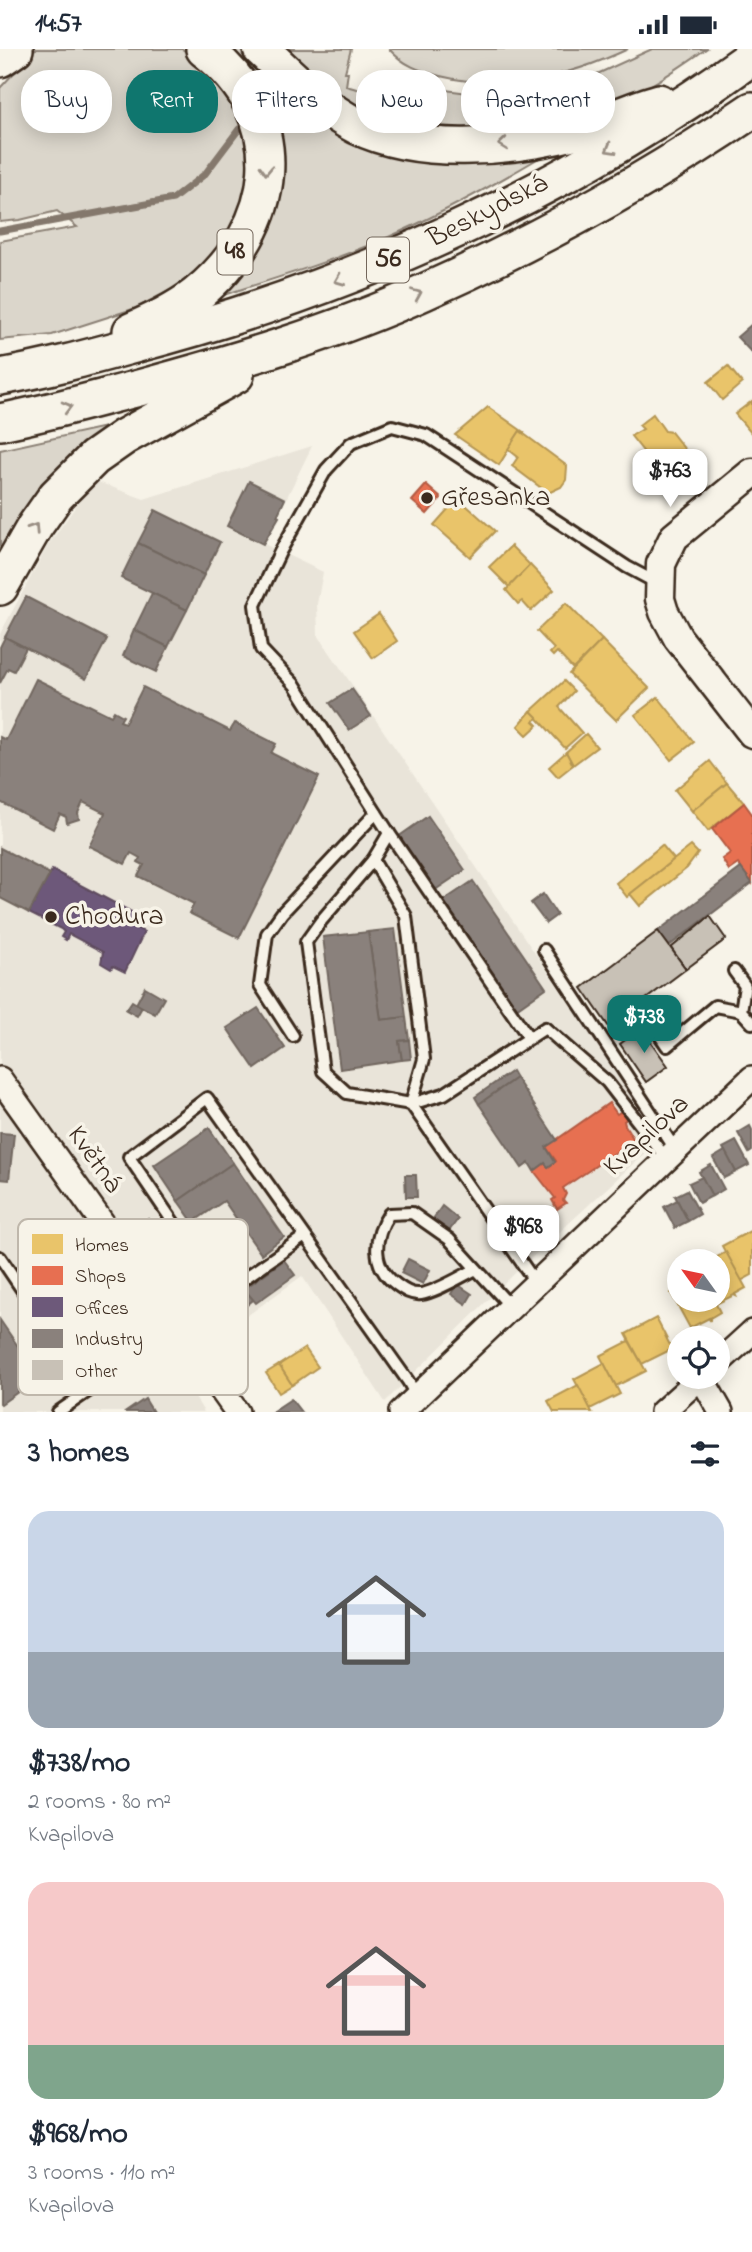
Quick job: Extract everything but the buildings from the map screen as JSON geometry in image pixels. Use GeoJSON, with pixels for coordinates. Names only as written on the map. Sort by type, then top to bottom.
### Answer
{"type":"FeatureCollection","features":[{"type":"Feature","properties":{"kind":"main road"},"geometry":{"type":"LineString","coordinates":[[0,59],[15,49]]}},
{"type":"Feature","properties":{"kind":"main road","name":"48"},"geometry":{"type":"LineString","coordinates":[[40,370],[145,325],[195,295],[227,262],[250,229],[262,202],[267,175],[264,137],[245,95],[234,79],[204,49]]}},
{"type":"Feature","properties":{"kind":"main road"},"geometry":{"type":"LineString","coordinates":[[261,49],[331,109],[355,125],[384,136],[422,143],[482,145],[532,141],[576,131],[643,106],[710,88]]}},
{"type":"Feature","properties":{"kind":"main road","name":"Beskydská"},"geometry":{"type":"LineString","coordinates":[[0,377],[40,370],[233,318],[294,298],[406,253],[514,201],[612,149],[710,88],[752,57]]}},
{"type":"Feature","properties":{"kind":"main road","name":"Beskydská"},"geometry":{"type":"LineString","coordinates":[[0,422],[237,361],[422,293],[533,240],[636,183],[752,110]]}},
{"type":"Feature","properties":{"kind":"main road"},"geometry":{"type":"LineString","coordinates":[[0,587],[51,503],[106,448],[308,337]]}},
{"type":"Feature","properties":{"kind":"street"},"geometry":{"type":"LineString","coordinates":[[752,473],[674,537],[661,564],[660,585],[664,612],[678,638],[752,733]]}},
{"type":"Feature","properties":{"kind":"street","name":"Kvapilova"},"geometry":{"type":"LineString","coordinates":[[409,1404],[752,1078]]}},
{"type":"Feature","properties":{"kind":"street","name":"Květná"},"geometry":{"type":"LineString","coordinates":[[0,1079],[100,1219]]}},
{"type":"Feature","properties":{"kind":"street"},"geometry":{"type":"LineString","coordinates":[[730,1352],[752,1332]]}},
{"type":"Feature","properties":{"kind":"street"},"geometry":{"type":"LineString","coordinates":[[662,1412],[688,1389]]}},
{"type":"Feature","properties":{"kind":"street"},"geometry":{"type":"LineString","coordinates":[[708,1389],[721,1412]]}},
{"type":"Feature","properties":{"kind":"street","name":"Květná"},"geometry":{"type":"LineString","coordinates":[[225,1395],[237,1412]]}},
{"type":"Feature","properties":{"kind":"lane"},"geometry":{"type":"LineString","coordinates":[[529,1038],[388,833],[295,685],[261,649],[255,605],[326,470],[351,443],[392,426],[426,435],[627,568],[660,585]]}},
{"type":"Feature","properties":{"kind":"lane"},"geometry":{"type":"LineString","coordinates":[[293,1036],[260,985],[267,934],[282,913],[376,813]]}},
{"type":"Feature","properties":{"kind":"lane"},"geometry":{"type":"LineString","coordinates":[[388,833],[373,860],[306,942],[323,1071],[347,1093],[411,1104],[444,1094],[545,1028],[607,1082],[670,1154]]}},
{"type":"Feature","properties":{"kind":"lane"},"geometry":{"type":"LineString","coordinates":[[373,860],[406,916],[425,1059],[411,1104]]}},
{"type":"Feature","properties":{"kind":"lane"},"geometry":{"type":"LineString","coordinates":[[544,950],[670,1154]]}},
{"type":"Feature","properties":{"kind":"lane"},"geometry":{"type":"LineString","coordinates":[[734,971],[746,986],[741,1011]]}},
{"type":"Feature","properties":{"kind":"lane"},"geometry":{"type":"LineString","coordinates":[[644,1012],[667,1045],[715,1006],[741,1011],[752,1023]]}},
{"type":"Feature","properties":{"kind":"lane"},"geometry":{"type":"LineString","coordinates":[[171,1219],[129,1157],[207,1098],[305,1236],[409,1404]]}},
{"type":"Feature","properties":{"kind":"lane"},"geometry":{"type":"LineString","coordinates":[[411,1104],[536,1283]]}},
{"type":"Feature","properties":{"kind":"lane"},"geometry":{"type":"LineString","coordinates":[[476,1269],[423,1294],[408,1292],[387,1278],[377,1261],[379,1228],[389,1214],[412,1213],[449,1239],[511,1307]]}},
{"type":"Feature","properties":{"kind":"lane"},"geometry":{"type":"LineString","coordinates":[[248,1276],[305,1236]]}},
{"type":"Feature","properties":{"kind":"lane"},"geometry":{"type":"LineString","coordinates":[[0,1257],[18,1283]]}},
{"type":"Feature","properties":{"kind":"lane"},"geometry":{"type":"LineString","coordinates":[[58,1412],[82,1395]]}},
{"type":"Feature","properties":{"kind":"shaded area"},"geometry":{"type":"Polygon","coordinates":[[[36,49],[182,49],[207,70],[126,70],[126,133],[218,133],[218,84],[232,102],[232,133],[248,133],[249,192],[226,242],[188,281],[136,308],[52,335],[0,340],[0,241],[77,227],[57,211],[0,222],[0,88],[30,61],[27,54],[36,49]]]}},
{"type":"Feature","properties":{"kind":"shaded area"},"geometry":{"type":"Polygon","coordinates":[[[223,49],[241,49],[265,70],[232,70],[232,81],[223,49]]]}},
{"type":"Feature","properties":{"kind":"shaded area"},"geometry":{"type":"Polygon","coordinates":[[[282,49],[351,49],[345,72],[348,72],[346,86],[356,89],[356,106],[342,98],[342,70],[306,70],[282,49]]]}},
{"type":"Feature","properties":{"kind":"shaded area"},"geometry":{"type":"Polygon","coordinates":[[[389,49],[628,49],[573,70],[461,70],[461,80],[447,77],[447,70],[420,70],[412,67],[389,49]]]}},
{"type":"Feature","properties":{"kind":"shaded area"},"geometry":{"type":"Polygon","coordinates":[[[652,49],[706,49],[668,75],[615,102],[615,70],[606,70],[652,49]]]}},
{"type":"Feature","properties":{"kind":"shaded area"},"geometry":{"type":"Polygon","coordinates":[[[447,90],[461,92],[461,131],[447,132],[447,90]]]}},
{"type":"Feature","properties":{"kind":"shaded area"},"geometry":{"type":"Polygon","coordinates":[[[342,119],[356,121],[356,133],[421,133],[544,155],[466,200],[384,239],[322,263],[217,297],[270,216],[247,133],[342,133],[342,119]]]}},
{"type":"Feature","properties":{"kind":"shaded area"},"geometry":{"type":"Polygon","coordinates":[[[114,425],[0,561],[0,450],[114,425]]]}},
{"type":"Feature","properties":{"kind":"shaded area"},"geometry":{"type":"Polygon","coordinates":[[[312,446],[264,544],[323,572],[317,604],[318,635],[661,1138],[512,1276],[385,1402],[302,1276],[248,1315],[248,1219],[18,1219],[18,1395],[193,1395],[204,1412],[0,1412],[0,634],[48,545],[81,499],[98,482],[144,499],[312,446]]]}},
{"type":"Feature","properties":{"kind":"waterway"},"geometry":{"type":"LineString","coordinates":[[0,231],[173,199],[205,174],[236,133]]}},
{"type":"Feature","properties":{"kind":"place","name":"Gřesanka"},"geometry":{"type":"Point","coordinates":[427,498]}},
{"type":"Feature","properties":{"kind":"place","name":"Chodura"},"geometry":{"type":"Point","coordinates":[51,917]}}]}
